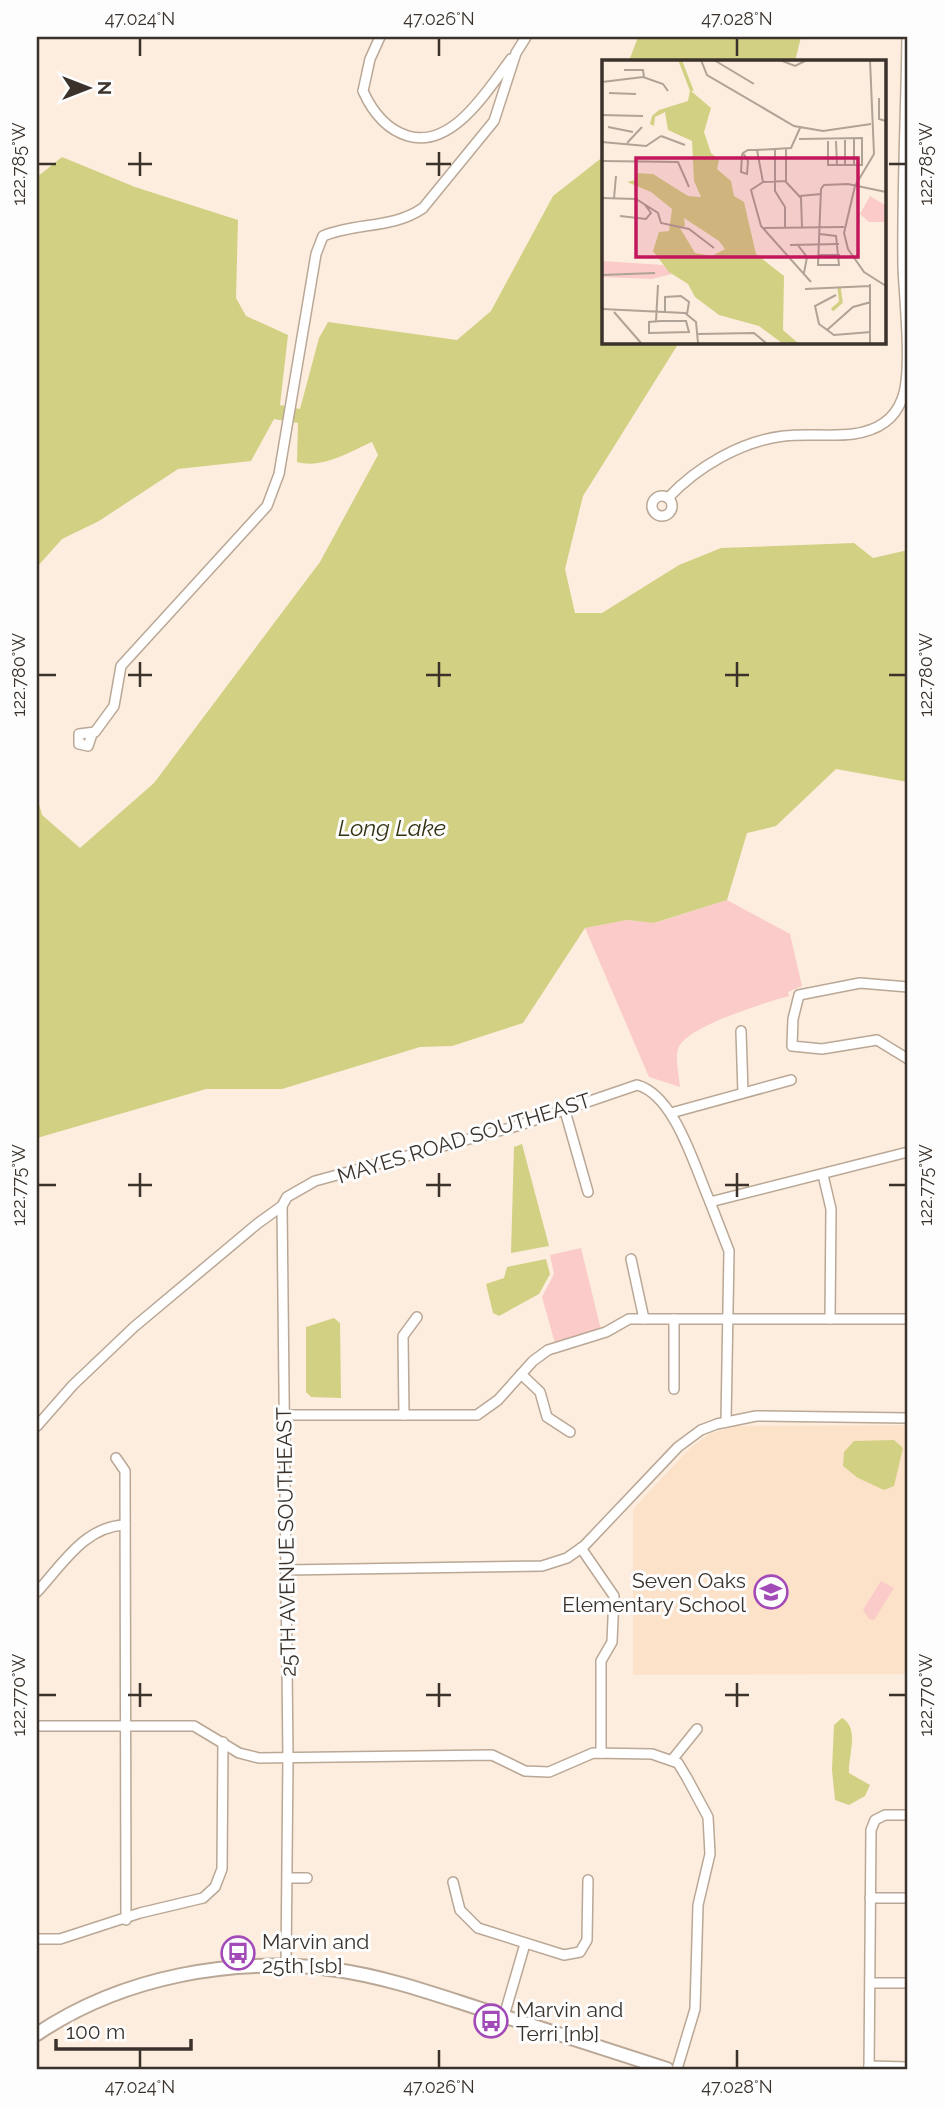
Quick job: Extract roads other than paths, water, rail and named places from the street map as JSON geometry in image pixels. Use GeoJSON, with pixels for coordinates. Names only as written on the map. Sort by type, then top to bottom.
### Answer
{"type":"FeatureCollection","features":[{"type":"Feature","properties":{"kind":"street"},"geometry":{"type":"LineString","coordinates":[[380,37],[370,59],[363,91],[379,118],[398,133],[416,138],[433,137],[446,131],[489,88],[526,37]]}},
{"type":"Feature","properties":{"kind":"street"},"geometry":{"type":"LineString","coordinates":[[668,498],[698,471],[737,450],[784,436],[835,435],[869,430],[888,421],[900,405],[906,375],[903,239],[907,37]]}},
{"type":"Feature","properties":{"kind":"street"},"geometry":{"type":"LineString","coordinates":[[92,734],[114,706],[121,666],[267,506],[276,487],[316,254],[323,236],[346,226],[380,225],[410,216],[423,208],[494,121],[516,53]]}},
{"type":"Feature","properties":{"kind":"street"},"geometry":{"type":"LineString","coordinates":[[908,987],[860,983],[799,995],[792,1036],[792,1046],[822,1049],[877,1040],[908,1059]]}},
{"type":"Feature","properties":{"kind":"street"},"geometry":{"type":"LineString","coordinates":[[741,1031],[743,1093]]}},
{"type":"Feature","properties":{"kind":"street"},"geometry":{"type":"LineString","coordinates":[[671,1113],[791,1080]]}},
{"type":"Feature","properties":{"kind":"street","name":"MAYES ROAD SOUTHEAST"},"geometry":{"type":"LineString","coordinates":[[37,1426],[73,1385],[120,1340],[241,1236],[282,1206],[287,1197],[315,1181],[565,1111],[637,1085],[649,1088],[659,1096],[671,1113],[729,1251],[726,1422]]}},
{"type":"Feature","properties":{"kind":"street"},"geometry":{"type":"LineString","coordinates":[[565,1111],[588,1192]]}},
{"type":"Feature","properties":{"kind":"street"},"geometry":{"type":"LineString","coordinates":[[710,1202],[908,1152]]}},
{"type":"Feature","properties":{"kind":"street"},"geometry":{"type":"LineString","coordinates":[[823,1175],[831,1209],[830,1319]]}},
{"type":"Feature","properties":{"kind":"street","name":"25TH AVENUE SOUTHEAST"},"geometry":{"type":"LineString","coordinates":[[282,1206],[288,1758],[286,1966]]}},
{"type":"Feature","properties":{"kind":"street"},"geometry":{"type":"LineString","coordinates":[[631,1259],[644,1319]]}},
{"type":"Feature","properties":{"kind":"street"},"geometry":{"type":"LineString","coordinates":[[404,1415],[403,1335],[416,1317]]}},
{"type":"Feature","properties":{"kind":"street"},"geometry":{"type":"LineString","coordinates":[[284,1415],[477,1415],[498,1400],[521,1374],[548,1350],[606,1332],[628,1319],[908,1319]]}},
{"type":"Feature","properties":{"kind":"street"},"geometry":{"type":"LineString","coordinates":[[674,1319],[674,1389]]}},
{"type":"Feature","properties":{"kind":"street"},"geometry":{"type":"LineString","coordinates":[[521,1374],[540,1392],[547,1417],[570,1432]]}},
{"type":"Feature","properties":{"kind":"street"},"geometry":{"type":"LineString","coordinates":[[286,1570],[542,1566],[567,1558],[581,1548],[678,1447],[701,1430],[756,1416],[908,1418]]}},
{"type":"Feature","properties":{"kind":"street"},"geometry":{"type":"LineString","coordinates":[[116,1458],[125,1471],[126,1920]]}},
{"type":"Feature","properties":{"kind":"street"},"geometry":{"type":"LineString","coordinates":[[37,1592],[89,1535],[112,1526],[125,1525]]}},
{"type":"Feature","properties":{"kind":"street"},"geometry":{"type":"LineString","coordinates":[[581,1548],[614,1596],[612,1642],[601,1661],[601,1754]]}},
{"type":"Feature","properties":{"kind":"street"},"geometry":{"type":"LineString","coordinates":[[37,1726],[194,1726],[239,1753],[259,1758],[492,1755],[525,1771],[549,1772],[593,1753],[652,1754],[678,1763],[708,1816],[710,1854],[698,1905],[695,2009],[677,2069]]}},
{"type":"Feature","properties":{"kind":"street"},"geometry":{"type":"LineString","coordinates":[[672,1760],[697,1730]]}},
{"type":"Feature","properties":{"kind":"street"},"geometry":{"type":"LineString","coordinates":[[37,1939],[60,1939],[126,1920],[140,1913],[203,1898],[215,1888],[222,1869],[223,1742]]}},
{"type":"Feature","properties":{"kind":"street"},"geometry":{"type":"LineString","coordinates":[[908,1815],[885,1815],[875,1820],[871,1838],[869,2068],[908,2067]]}},
{"type":"Feature","properties":{"kind":"street"},"geometry":{"type":"LineString","coordinates":[[288,1878],[307,1878]]}},
{"type":"Feature","properties":{"kind":"street"},"geometry":{"type":"LineString","coordinates":[[453,1882],[460,1910],[478,1928],[564,1955],[580,1952],[587,1940],[588,1880]]}},
{"type":"Feature","properties":{"kind":"street"},"geometry":{"type":"LineString","coordinates":[[870,1898],[908,1898]]}},
{"type":"Feature","properties":{"kind":"street"},"geometry":{"type":"LineString","coordinates":[[504,2016],[525,1944]]}},
{"type":"Feature","properties":{"kind":"street"},"geometry":{"type":"LineString","coordinates":[[37,2034],[92,2005],[155,1982],[235,1967],[286,1966],[356,1973],[504,2016],[667,2069]]}},
{"type":"Feature","properties":{"kind":"street"},"geometry":{"type":"LineString","coordinates":[[871,1983],[908,1983]]}},
{"type":"Feature","properties":{"kind":"water"},"geometry":{"type":"Polygon","coordinates":[[[638,37],[801,37],[795,60],[629,60],[638,37]]]}},
{"type":"Feature","properties":{"kind":"water","name":"Long Lake"},"geometry":{"type":"Polygon","coordinates":[[[62,157],[135,187],[238,220],[236,298],[246,316],[288,335],[280,405],[300,409],[319,338],[328,322],[457,340],[491,311],[553,196],[602,158],[602,343],[679,343],[583,496],[565,569],[575,613],[602,613],[679,565],[721,548],[854,543],[873,558],[908,550],[908,782],[836,769],[776,826],[747,833],[727,900],[654,923],[627,920],[585,928],[523,1023],[452,1046],[420,1047],[282,1089],[206,1089],[37,1138],[37,797],[42,815],[80,848],[154,783],[320,562],[378,455],[372,442],[326,461],[307,464],[297,462],[298,423],[274,419],[251,461],[178,469],[99,521],[62,539],[37,567],[37,177],[62,157]]]}},
{"type":"Feature","properties":{"kind":"water"},"geometry":{"type":"Polygon","coordinates":[[[522,1144],[549,1246],[511,1253],[514,1147],[522,1144]]]}},
{"type":"Feature","properties":{"kind":"water"},"geometry":{"type":"Polygon","coordinates":[[[546,1259],[550,1274],[539,1294],[499,1316],[493,1313],[486,1284],[504,1278],[507,1267],[546,1259]]]}},
{"type":"Feature","properties":{"kind":"water"},"geometry":{"type":"Polygon","coordinates":[[[334,1318],[340,1323],[341,1398],[311,1397],[306,1392],[306,1327],[334,1318]]]}},
{"type":"Feature","properties":{"kind":"water"},"geometry":{"type":"Polygon","coordinates":[[[894,1440],[903,1448],[894,1486],[884,1490],[858,1478],[843,1466],[844,1452],[854,1441],[894,1440]]]}},
{"type":"Feature","properties":{"kind":"water"},"geometry":{"type":"Polygon","coordinates":[[[842,1718],[851,1728],[852,1735],[849,1773],[870,1785],[865,1796],[849,1805],[835,1800],[832,1770],[834,1725],[842,1718]]]}},
{"type":"Feature","properties":{"kind":"place","name":"Seven Oaks Elementary School"},"geometry":{"type":"Point","coordinates":[771,1592]}},
{"type":"Feature","properties":{"kind":"place","name":"Marvin and 25th [sb]"},"geometry":{"type":"Point","coordinates":[238,1953]}},
{"type":"Feature","properties":{"kind":"place","name":"Marvin and Terri [nb]"},"geometry":{"type":"Point","coordinates":[491,2021]}}]}
